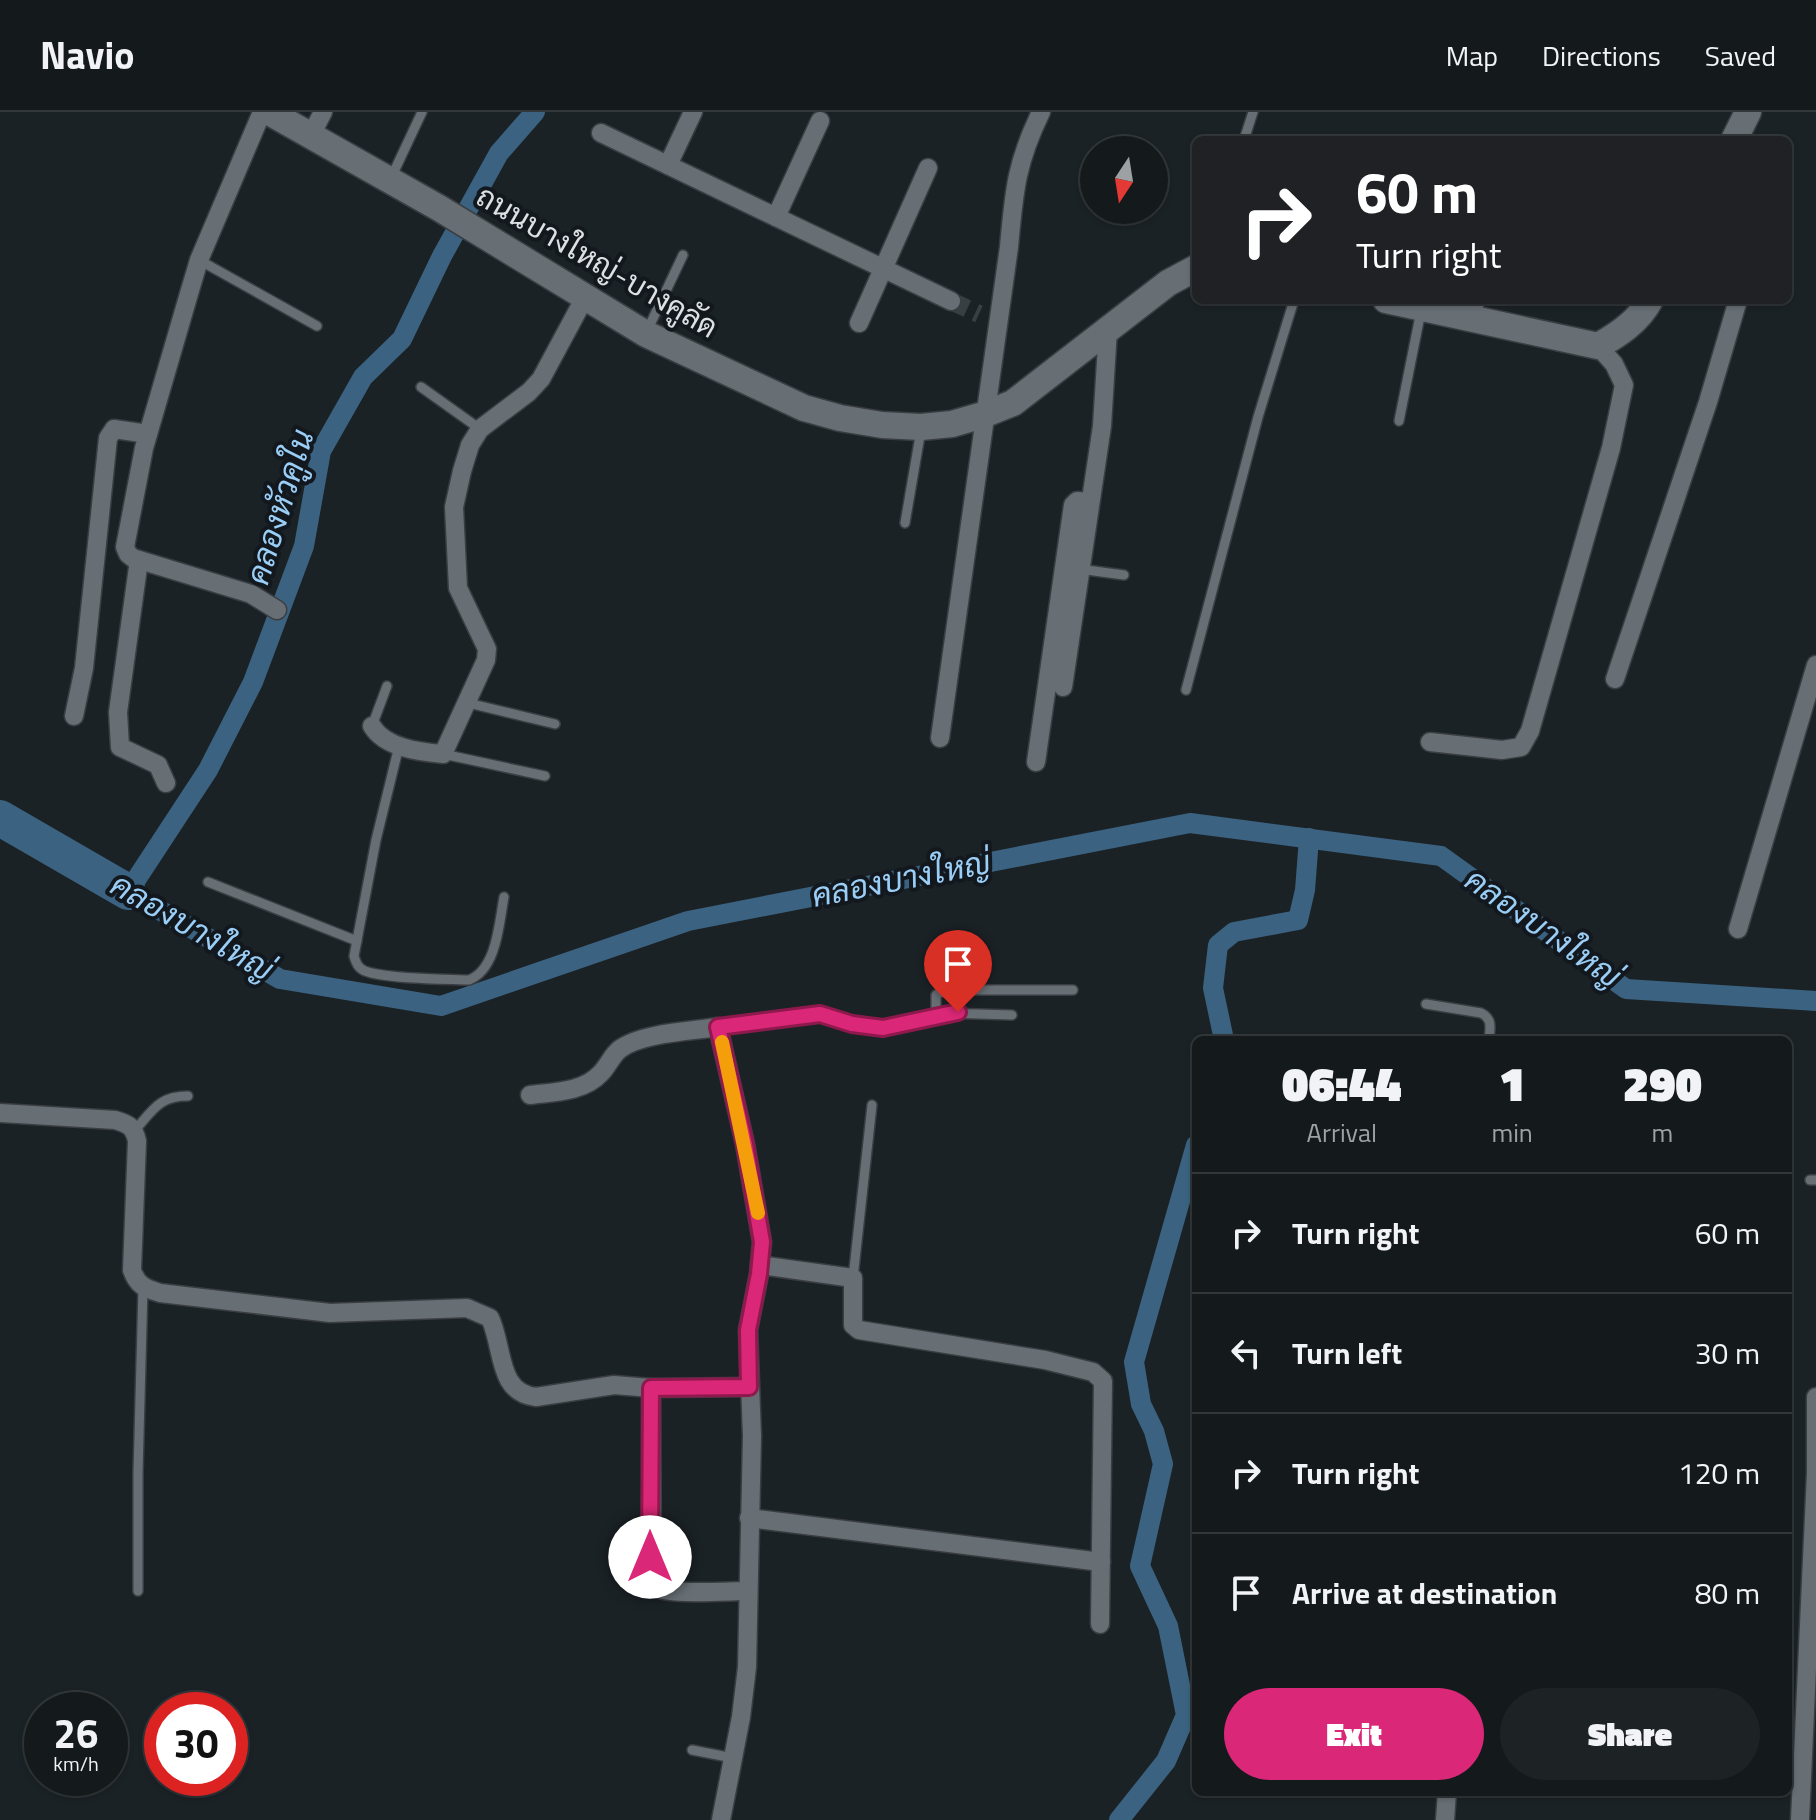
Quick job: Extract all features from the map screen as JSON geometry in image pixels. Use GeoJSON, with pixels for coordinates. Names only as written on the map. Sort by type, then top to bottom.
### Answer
{"type":"FeatureCollection","features":[{"type":"Feature","properties":{"kind":"street"},"geometry":{"type":"LineString","coordinates":[[262,112],[199,260],[148,434],[125,547],[128,554],[139,560],[251,594],[277,610]]}},
{"type":"Feature","properties":{"kind":"street","name":"ถนนบางใหญ่-บางคูลัด"},"geometry":{"type":"LineString","coordinates":[[269,112],[439,208],[646,334],[804,408],[882,425],[921,427],[952,424],[1013,403],[1168,283],[1192,270]]}},
{"type":"Feature","properties":{"kind":"street"},"geometry":{"type":"LineString","coordinates":[[310,137],[323,112]]}},
{"type":"Feature","properties":{"kind":"street"},"geometry":{"type":"LineString","coordinates":[[668,165],[693,112]]}},
{"type":"Feature","properties":{"kind":"street"},"geometry":{"type":"LineString","coordinates":[[940,738],[983,415],[988,318],[1009,247],[1015,179],[1025,144],[1041,112]]}},
{"type":"Feature","properties":{"kind":"street"},"geometry":{"type":"LineString","coordinates":[[1737,136],[1748,112]]}},
{"type":"Feature","properties":{"kind":"street"},"geometry":{"type":"LineString","coordinates":[[776,217],[820,121]]}},
{"type":"Feature","properties":{"kind":"street"},"geometry":{"type":"LineString","coordinates":[[601,133],[951,301]]}},
{"type":"Feature","properties":{"kind":"street"},"geometry":{"type":"LineString","coordinates":[[859,323],[928,168]]}},
{"type":"Feature","properties":{"kind":"street"},"geometry":{"type":"LineString","coordinates":[[372,726],[375,732],[399,746],[443,754],[468,703],[486,660],[487,649],[458,588],[454,507],[470,445],[480,429],[529,392],[541,379],[584,299]]}},
{"type":"Feature","properties":{"kind":"street"},"geometry":{"type":"LineString","coordinates":[[1404,304],[1470,312],[1598,346],[1614,364],[1624,385],[1611,448],[1530,731],[1521,747],[1502,750],[1430,742]]}},
{"type":"Feature","properties":{"kind":"street"},"geometry":{"type":"LineString","coordinates":[[1598,346],[1629,325],[1648,304]]}},
{"type":"Feature","properties":{"kind":"street"},"geometry":{"type":"LineString","coordinates":[[1615,679],[1708,402],[1737,304]]}},
{"type":"Feature","properties":{"kind":"street"},"geometry":{"type":"LineString","coordinates":[[1063,687],[1102,426],[1108,329]]}},
{"type":"Feature","properties":{"kind":"street"},"geometry":{"type":"LineString","coordinates":[[74,716],[84,668],[108,438],[114,429],[148,434]]}},
{"type":"Feature","properties":{"kind":"street"},"geometry":{"type":"LineString","coordinates":[[1036,762],[1073,503],[1090,502]]}},
{"type":"Feature","properties":{"kind":"street"},"geometry":{"type":"LineString","coordinates":[[139,560],[118,712],[118,741],[125,751],[158,765],[166,783]]}},
{"type":"Feature","properties":{"kind":"street"},"geometry":{"type":"LineString","coordinates":[[1738,929],[1816,665]]}},
{"type":"Feature","properties":{"kind":"street"},"geometry":{"type":"LineString","coordinates":[[530,1095],[591,1082],[601,1074],[619,1049],[634,1042],[718,1027],[758,1210],[762,1242],[748,1330],[752,1436],[747,1667],[721,1820]]}},
{"type":"Feature","properties":{"kind":"street"},"geometry":{"type":"LineString","coordinates":[[0,1113],[115,1120],[129,1124],[135,1130],[132,1270],[135,1280],[143,1288],[160,1293],[330,1313],[467,1308],[490,1318],[497,1332],[508,1380],[515,1391],[523,1396],[536,1397],[614,1385],[651,1388],[749,1387]]}},
{"type":"Feature","properties":{"kind":"street"},"geometry":{"type":"LineString","coordinates":[[760,1265],[853,1278],[853,1325],[859,1330],[1045,1360],[1093,1372],[1103,1381],[1100,1624]]}},
{"type":"Feature","properties":{"kind":"street"},"geometry":{"type":"LineString","coordinates":[[651,1388],[652,1586],[670,1591],[747,1591]]}},
{"type":"Feature","properties":{"kind":"street"},"geometry":{"type":"LineString","coordinates":[[1800,1820],[1816,1473],[1816,1397]]}},
{"type":"Feature","properties":{"kind":"street"},"geometry":{"type":"LineString","coordinates":[[749,1518],[1101,1562]]}},
{"type":"Feature","properties":{"kind":"street"},"geometry":{"type":"LineString","coordinates":[[1445,1820],[1447,1796]]}},
{"type":"Feature","properties":{"kind":"lane"},"geometry":{"type":"LineString","coordinates":[[389,181],[422,112]]}},
{"type":"Feature","properties":{"kind":"lane"},"geometry":{"type":"LineString","coordinates":[[1245,136],[1253,112]]}},
{"type":"Feature","properties":{"kind":"lane"},"geometry":{"type":"LineString","coordinates":[[646,334],[683,255]]}},
{"type":"Feature","properties":{"kind":"lane"},"geometry":{"type":"LineString","coordinates":[[199,260],[317,326]]}},
{"type":"Feature","properties":{"kind":"lane"},"geometry":{"type":"LineString","coordinates":[[1186,690],[1258,417],[1293,304]]}},
{"type":"Feature","properties":{"kind":"lane"},"geometry":{"type":"LineString","coordinates":[[1399,421],[1421,308]]}},
{"type":"Feature","properties":{"kind":"lane"},"geometry":{"type":"LineString","coordinates":[[421,387],[480,429]]}},
{"type":"Feature","properties":{"kind":"lane"},"geometry":{"type":"LineString","coordinates":[[905,523],[921,427]]}},
{"type":"Feature","properties":{"kind":"lane"},"geometry":{"type":"LineString","coordinates":[[1079,569],[1124,575]]}},
{"type":"Feature","properties":{"kind":"lane"},"geometry":{"type":"LineString","coordinates":[[372,726],[387,686]]}},
{"type":"Feature","properties":{"kind":"lane"},"geometry":{"type":"LineString","coordinates":[[468,703],[555,724]]}},
{"type":"Feature","properties":{"kind":"lane"},"geometry":{"type":"LineString","coordinates":[[399,746],[376,840],[354,956],[356,964],[363,970],[469,980],[480,976],[497,933],[504,897]]}},
{"type":"Feature","properties":{"kind":"lane"},"geometry":{"type":"LineString","coordinates":[[443,754],[545,776]]}},
{"type":"Feature","properties":{"kind":"lane"},"geometry":{"type":"LineString","coordinates":[[208,882],[357,941]]}},
{"type":"Feature","properties":{"kind":"lane"},"geometry":{"type":"LineString","coordinates":[[936,1016],[936,995],[945,990],[1073,990]]}},
{"type":"Feature","properties":{"kind":"lane"},"geometry":{"type":"LineString","coordinates":[[1426,1004],[1481,1013],[1488,1017],[1491,1025],[1490,1036]]}},
{"type":"Feature","properties":{"kind":"lane"},"geometry":{"type":"LineString","coordinates":[[718,1027],[820,1014],[852,1024],[883,1028],[958,1012],[1012,1015]]}},
{"type":"Feature","properties":{"kind":"lane"},"geometry":{"type":"LineString","coordinates":[[135,1130],[161,1101],[168,1097],[188,1096]]}},
{"type":"Feature","properties":{"kind":"lane"},"geometry":{"type":"LineString","coordinates":[[853,1278],[872,1105]]}},
{"type":"Feature","properties":{"kind":"lane"},"geometry":{"type":"LineString","coordinates":[[138,1591],[143,1288]]}},
{"type":"Feature","properties":{"kind":"lane"},"geometry":{"type":"LineString","coordinates":[[692,1750],[733,1758]]}},
{"type":"Feature","properties":{"kind":"waterway","name":"คลองบางใหญ่"},"geometry":{"type":"LineString","coordinates":[[535,112],[499,153],[442,256],[402,339],[363,377],[321,451],[304,546],[253,682],[208,770],[128,892],[280,979],[441,1006],[688,921],[1190,823],[1441,856],[1626,989],[1816,1001]]}},
{"type":"Feature","properties":{"kind":"waterway","name":"คลองบางใหญ่"},"geometry":{"type":"LineString","coordinates":[[0,818],[128,892]]}},
{"type":"Feature","properties":{"kind":"waterway"},"geometry":{"type":"LineString","coordinates":[[1223,1036],[1213,988],[1218,945],[1234,932],[1298,920],[1305,890],[1309,838]]}},
{"type":"Feature","properties":{"kind":"waterway"},"geometry":{"type":"LineString","coordinates":[[1119,1820],[1166,1761],[1186,1715],[1168,1626],[1140,1566],[1163,1464],[1154,1431],[1141,1404],[1134,1362],[1192,1159]]}},
{"type":"Feature","properties":{"kind":"tunnel"},"geometry":{"type":"LineString","coordinates":[[951,301],[979,314]]}},
{"type":"Feature","properties":{"kind":"slow traffic"},"geometry":{"type":"LineString","coordinates":[[722,1042],[758,1213]]}},
{"type":"Feature","properties":{"kind":"route"},"geometry":{"type":"LineString","coordinates":[[650,1557],[651,1388],[749,1387],[748,1330],[762,1242],[745,1144],[718,1027],[820,1014],[852,1024],[883,1028],[958,1012]]}},
{"type":"Feature","properties":{"kind":"water label","name":"คลองหัวคูใน"},"geometry":{"type":"Point","coordinates":[280,507]}}]}
